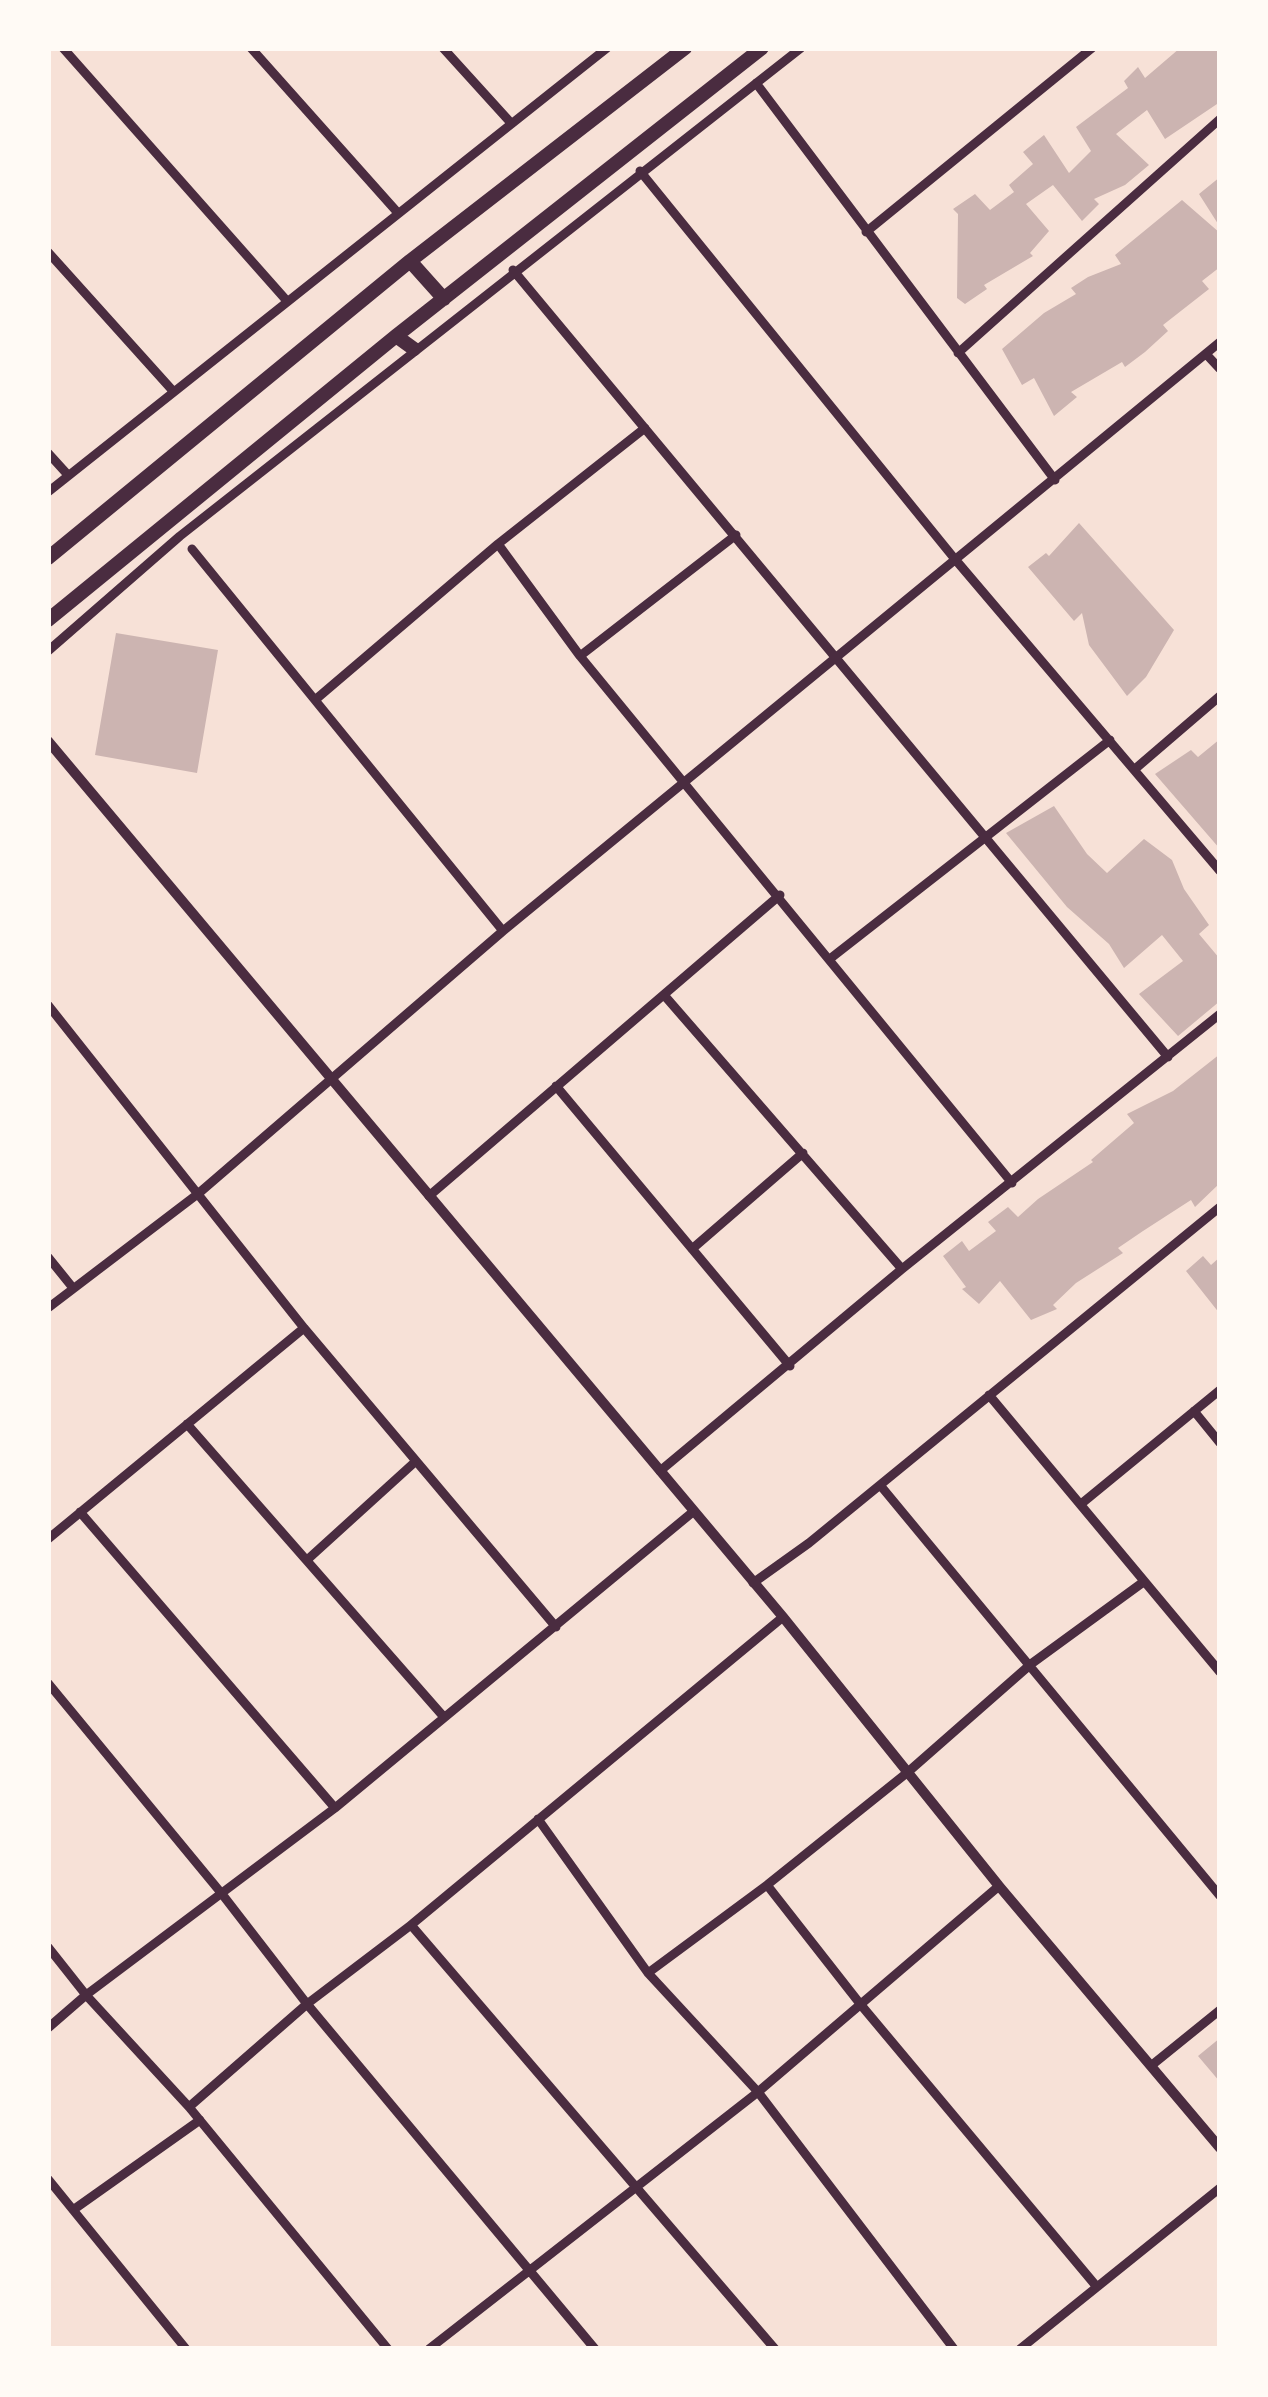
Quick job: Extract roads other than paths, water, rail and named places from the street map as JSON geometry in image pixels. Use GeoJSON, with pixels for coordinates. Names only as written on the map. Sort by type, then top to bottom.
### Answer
{"type":"FeatureCollection","features":[{"type":"Feature","properties":{"kind":"main road"},"geometry":{"type":"LineString","coordinates":[[48,558],[410,261],[685,48]]}},
{"type":"Feature","properties":{"kind":"main road"},"geometry":{"type":"LineString","coordinates":[[48,620],[396,336],[762,48]]}},
{"type":"Feature","properties":{"kind":"main road"},"geometry":{"type":"LineString","coordinates":[[410,261],[444,298]]}},
{"type":"Feature","properties":{"kind":"main road"},"geometry":{"type":"LineString","coordinates":[[396,336],[414,349]]}},
{"type":"Feature","properties":{"kind":"street"},"geometry":{"type":"LineString","coordinates":[[63,48],[287,301]]}},
{"type":"Feature","properties":{"kind":"street"},"geometry":{"type":"LineString","coordinates":[[250,48],[398,213]]}},
{"type":"Feature","properties":{"kind":"street"},"geometry":{"type":"LineString","coordinates":[[443,48],[512,123]]}},
{"type":"Feature","properties":{"kind":"street"},"geometry":{"type":"LineString","coordinates":[[48,492],[607,48]]}},
{"type":"Feature","properties":{"kind":"street"},"geometry":{"type":"LineString","coordinates":[[48,651],[179,536],[801,48]]}},
{"type":"Feature","properties":{"kind":"street"},"geometry":{"type":"LineString","coordinates":[[866,232],[1092,48]]}},
{"type":"Feature","properties":{"kind":"street"},"geometry":{"type":"LineString","coordinates":[[756,83],[1055,480]]}},
{"type":"Feature","properties":{"kind":"street"},"geometry":{"type":"LineString","coordinates":[[958,353],[1220,119]]}},
{"type":"Feature","properties":{"kind":"street"},"geometry":{"type":"LineString","coordinates":[[640,171],[954,558],[1220,871]]}},
{"type":"Feature","properties":{"kind":"street"},"geometry":{"type":"LineString","coordinates":[[48,252],[173,391]]}},
{"type":"Feature","properties":{"kind":"street"},"geometry":{"type":"LineString","coordinates":[[513,270],[1168,1057]]}},
{"type":"Feature","properties":{"kind":"street"},"geometry":{"type":"LineString","coordinates":[[48,1308],[199,1193],[503,931],[1220,343]]}},
{"type":"Feature","properties":{"kind":"street"},"geometry":{"type":"LineString","coordinates":[[1207,354],[1220,369]]}},
{"type":"Feature","properties":{"kind":"street"},"geometry":{"type":"LineString","coordinates":[[315,700],[498,544],[645,428]]}},
{"type":"Feature","properties":{"kind":"street"},"geometry":{"type":"LineString","coordinates":[[48,453],[68,475]]}},
{"type":"Feature","properties":{"kind":"street"},"geometry":{"type":"LineString","coordinates":[[580,656],[736,535]]}},
{"type":"Feature","properties":{"kind":"street"},"geometry":{"type":"LineString","coordinates":[[498,544],[580,656],[1012,1183]]}},
{"type":"Feature","properties":{"kind":"street"},"geometry":{"type":"LineString","coordinates":[[192,548],[503,931]]}},
{"type":"Feature","properties":{"kind":"street"},"geometry":{"type":"LineString","coordinates":[[1135,769],[1220,696]]}},
{"type":"Feature","properties":{"kind":"street"},"geometry":{"type":"LineString","coordinates":[[831,958],[1110,740]]}},
{"type":"Feature","properties":{"kind":"street"},"geometry":{"type":"LineString","coordinates":[[48,741],[783,1617],[999,1886],[1220,2148]]}},
{"type":"Feature","properties":{"kind":"street"},"geometry":{"type":"LineString","coordinates":[[429,1196],[780,896]]}},
{"type":"Feature","properties":{"kind":"street"},"geometry":{"type":"LineString","coordinates":[[664,994],[902,1269]]}},
{"type":"Feature","properties":{"kind":"street"},"geometry":{"type":"LineString","coordinates":[[48,1005],[304,1328],[556,1628]]}},
{"type":"Feature","properties":{"kind":"street"},"geometry":{"type":"LineString","coordinates":[[660,1471],[1220,1014]]}},
{"type":"Feature","properties":{"kind":"street"},"geometry":{"type":"LineString","coordinates":[[556,1086],[790,1366]]}},
{"type":"Feature","properties":{"kind":"street"},"geometry":{"type":"LineString","coordinates":[[692,1249],[803,1154]]}},
{"type":"Feature","properties":{"kind":"street"},"geometry":{"type":"LineString","coordinates":[[753,1583],[1220,1207]]}},
{"type":"Feature","properties":{"kind":"street"},"geometry":{"type":"LineString","coordinates":[[48,1257],[73,1288]]}},
{"type":"Feature","properties":{"kind":"street"},"geometry":{"type":"LineString","coordinates":[[48,1539],[304,1328]]}},
{"type":"Feature","properties":{"kind":"street"},"geometry":{"type":"LineString","coordinates":[[1081,1504],[1220,1390]]}},
{"type":"Feature","properties":{"kind":"street"},"geometry":{"type":"LineString","coordinates":[[989,1395],[1220,1672]]}},
{"type":"Feature","properties":{"kind":"street"},"geometry":{"type":"LineString","coordinates":[[1194,1411],[1220,1443]]}},
{"type":"Feature","properties":{"kind":"street"},"geometry":{"type":"LineString","coordinates":[[187,1424],[443,1716]]}},
{"type":"Feature","properties":{"kind":"street"},"geometry":{"type":"LineString","coordinates":[[307,1560],[416,1461]]}},
{"type":"Feature","properties":{"kind":"street"},"geometry":{"type":"LineString","coordinates":[[880,1485],[1220,1896]]}},
{"type":"Feature","properties":{"kind":"street"},"geometry":{"type":"LineString","coordinates":[[48,2028],[335,1808],[694,1511]]}},
{"type":"Feature","properties":{"kind":"street"},"geometry":{"type":"LineString","coordinates":[[80,1512],[335,1808]]}},
{"type":"Feature","properties":{"kind":"street"},"geometry":{"type":"LineString","coordinates":[[648,1973],[908,1772],[1031,1664],[1142,1583]]}},
{"type":"Feature","properties":{"kind":"street"},"geometry":{"type":"LineString","coordinates":[[189,2108],[307,2004],[411,1925],[783,1617]]}},
{"type":"Feature","properties":{"kind":"street"},"geometry":{"type":"LineString","coordinates":[[48,1683],[595,2349]]}},
{"type":"Feature","properties":{"kind":"street"},"geometry":{"type":"LineString","coordinates":[[538,1819],[648,1973],[758,2092],[954,2349]]}},
{"type":"Feature","properties":{"kind":"street"},"geometry":{"type":"LineString","coordinates":[[767,1885],[1097,2287]]}},
{"type":"Feature","properties":{"kind":"street"},"geometry":{"type":"LineString","coordinates":[[429,2349],[758,2092],[999,1886]]}},
{"type":"Feature","properties":{"kind":"street"},"geometry":{"type":"LineString","coordinates":[[411,1925],[775,2349]]}},
{"type":"Feature","properties":{"kind":"street"},"geometry":{"type":"LineString","coordinates":[[48,1947],[200,2120],[388,2349]]}},
{"type":"Feature","properties":{"kind":"street"},"geometry":{"type":"LineString","coordinates":[[1152,2065],[1220,2010]]}},
{"type":"Feature","properties":{"kind":"street"},"geometry":{"type":"LineString","coordinates":[[73,2210],[200,2120]]}},
{"type":"Feature","properties":{"kind":"street"},"geometry":{"type":"LineString","coordinates":[[48,2179],[186,2349]]}},
{"type":"Feature","properties":{"kind":"street"},"geometry":{"type":"LineString","coordinates":[[1020,2349],[1220,2188]]}}]}
